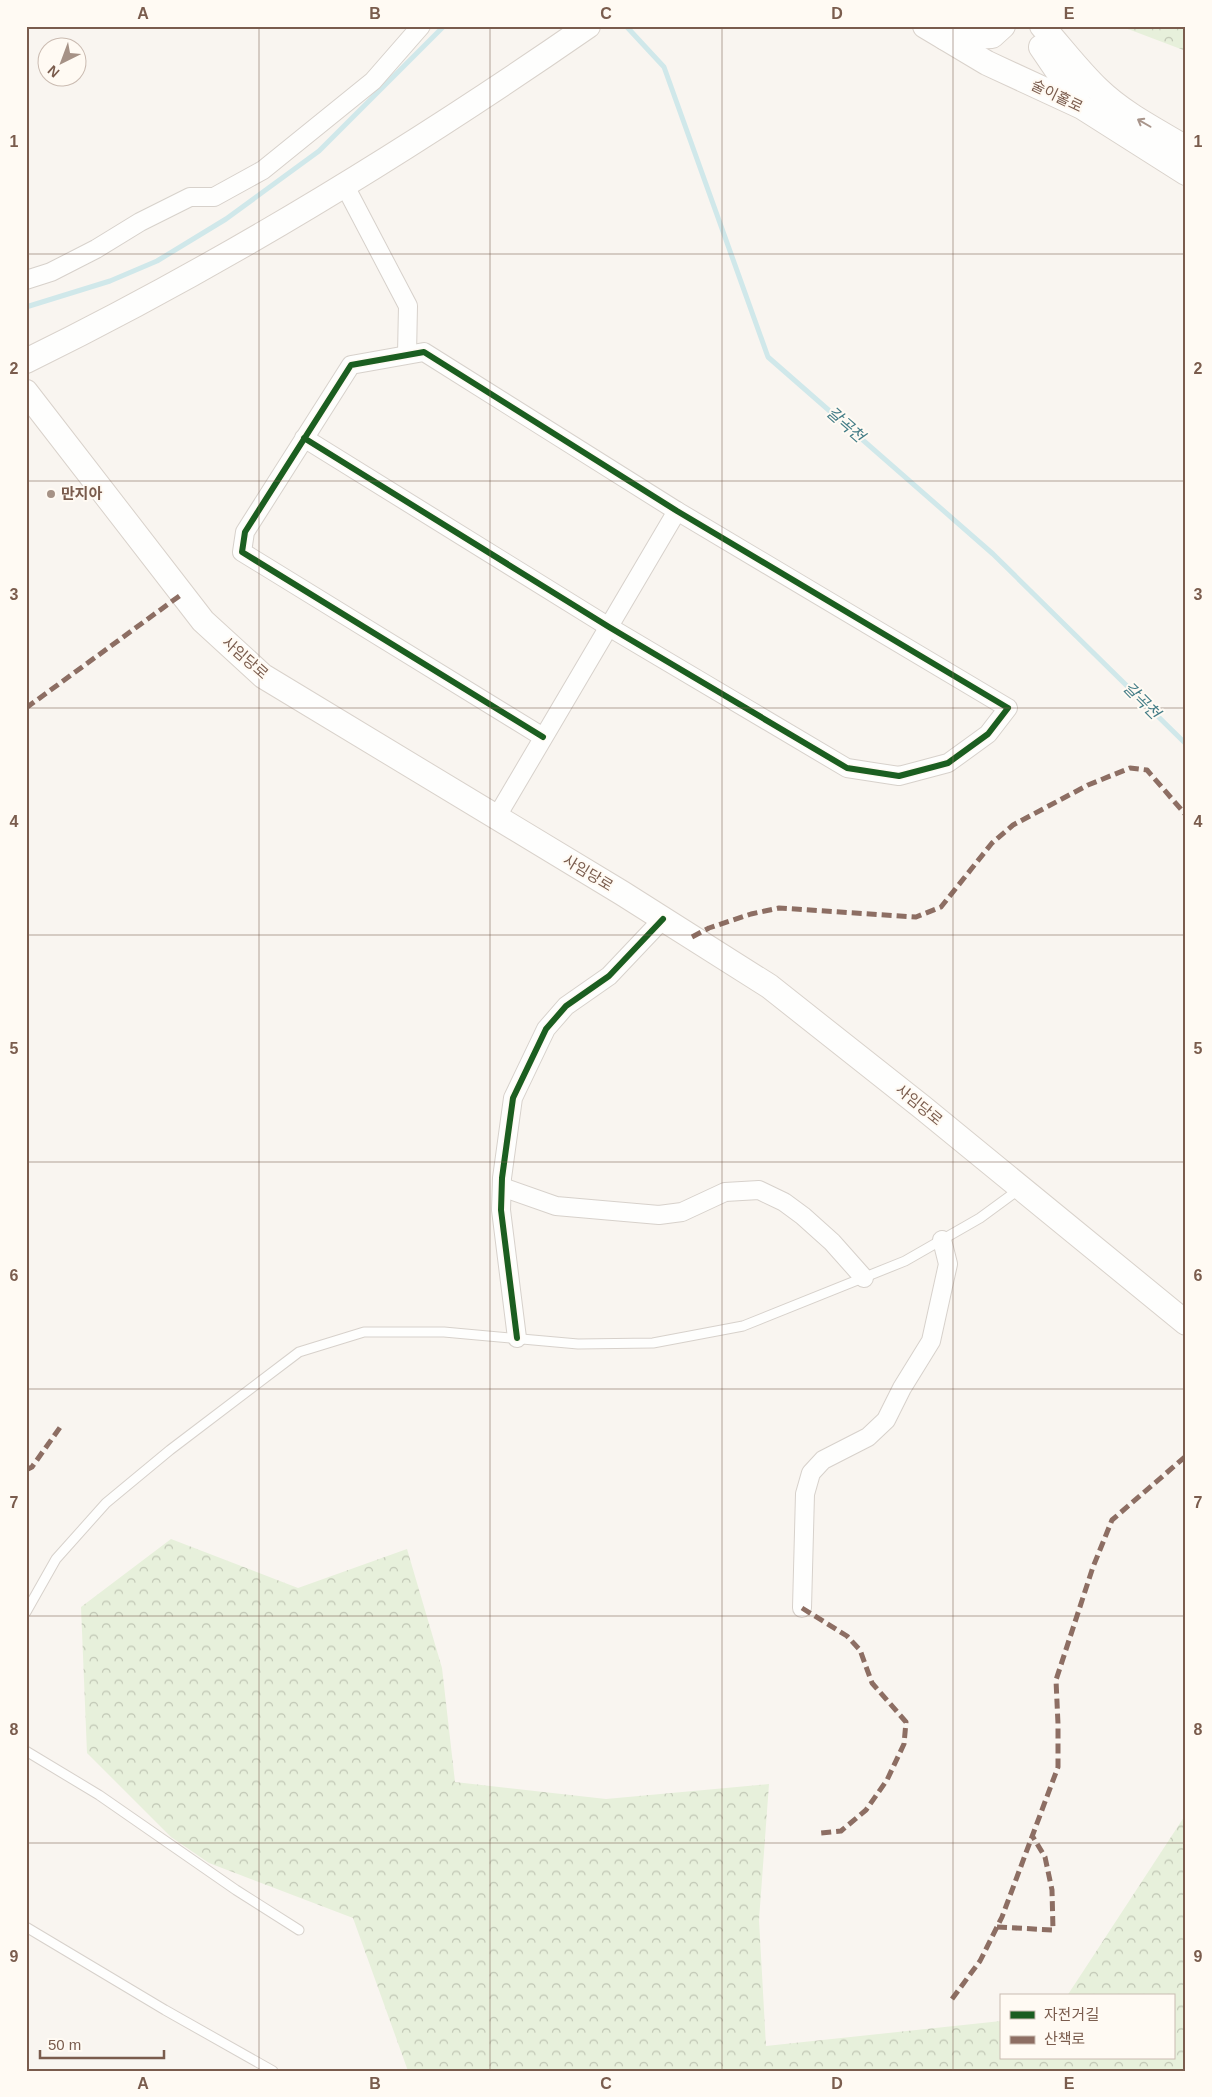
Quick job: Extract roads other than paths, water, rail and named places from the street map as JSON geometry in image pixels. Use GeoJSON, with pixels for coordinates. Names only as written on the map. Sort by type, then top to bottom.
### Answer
{"type":"FeatureCollection","features":[{"type":"Feature","properties":{"kind":"main road"},"geometry":{"type":"LineString","coordinates":[[935,32],[992,36],[1003,26]]}},
{"type":"Feature","properties":{"kind":"main road"},"geometry":{"type":"LineString","coordinates":[[1028,26],[1082,107]]}},
{"type":"Feature","properties":{"kind":"main road"},"geometry":{"type":"LineString","coordinates":[[1042,26],[1071,61],[1100,91],[1130,115],[1186,148]]}},
{"type":"Feature","properties":{"kind":"main road"},"geometry":{"type":"LineString","coordinates":[[26,361],[98,326],[345,186],[457,115],[580,32]]}},
{"type":"Feature","properties":{"kind":"main road","name":"술이홀로"},"geometry":{"type":"LineString","coordinates":[[935,32],[988,63],[1082,107],[1186,173]]}},
{"type":"Feature","properties":{"kind":"main road","name":"사임당로"},"geometry":{"type":"LineString","coordinates":[[26,392],[203,621],[263,676],[663,919],[769,986],[1021,1188],[1186,1324]]}},
{"type":"Feature","properties":{"kind":"street"},"geometry":{"type":"LineString","coordinates":[[26,280],[51,272],[74,261],[140,222],[190,197],[214,197],[262,170],[373,81],[421,26]]}},
{"type":"Feature","properties":{"kind":"street"},"geometry":{"type":"LineString","coordinates":[[345,186],[408,306],[407,354]]}},
{"type":"Feature","properties":{"kind":"street"},"geometry":{"type":"LineString","coordinates":[[304,438],[609,627],[847,768],[900,776],[948,762],[988,734],[1008,708],[677,512],[424,352],[351,365],[304,438],[245,532],[242,552],[543,737]]}},
{"type":"Feature","properties":{"kind":"street"},"geometry":{"type":"LineString","coordinates":[[496,818],[677,512]]}},
{"type":"Feature","properties":{"kind":"street"},"geometry":{"type":"LineString","coordinates":[[517,1338],[501,1210],[513,1098],[546,1029],[566,1006],[609,976],[663,919]]}},
{"type":"Feature","properties":{"kind":"street"},"geometry":{"type":"LineString","coordinates":[[502,1187],[556,1206],[659,1215],[682,1212],[725,1192],[759,1190],[784,1202],[803,1216],[832,1242],[864,1278]]}},
{"type":"Feature","properties":{"kind":"street"},"geometry":{"type":"LineString","coordinates":[[802,1608],[805,1494],[811,1473],[823,1460],[868,1437],[886,1420],[931,1341],[948,1264],[942,1240]]}},
{"type":"Feature","properties":{"kind":"lane"},"geometry":{"type":"LineString","coordinates":[[26,1612],[56,1559],[106,1503],[170,1450],[299,1352],[364,1332],[444,1332],[578,1344],[654,1343],[743,1326],[905,1261],[980,1218],[1021,1188]]}},
{"type":"Feature","properties":{"kind":"lane"},"geometry":{"type":"LineString","coordinates":[[26,1751],[99,1795],[236,1890],[299,1930]]}},
{"type":"Feature","properties":{"kind":"lane"},"geometry":{"type":"LineString","coordinates":[[26,1927],[165,2010],[274,2071]]}},
{"type":"Feature","properties":{"kind":"waterway"},"geometry":{"type":"LineString","coordinates":[[26,307],[110,281],[157,261],[226,219],[319,151],[444,26]]}},
{"type":"Feature","properties":{"kind":"waterway","name":"갈곡천"},"geometry":{"type":"LineString","coordinates":[[626,26],[664,67],[768,357],[993,554],[1186,744]]}},
{"type":"Feature","properties":{"kind":"place","name":"만지아"},"geometry":{"type":"Point","coordinates":[51,494]}}]}
